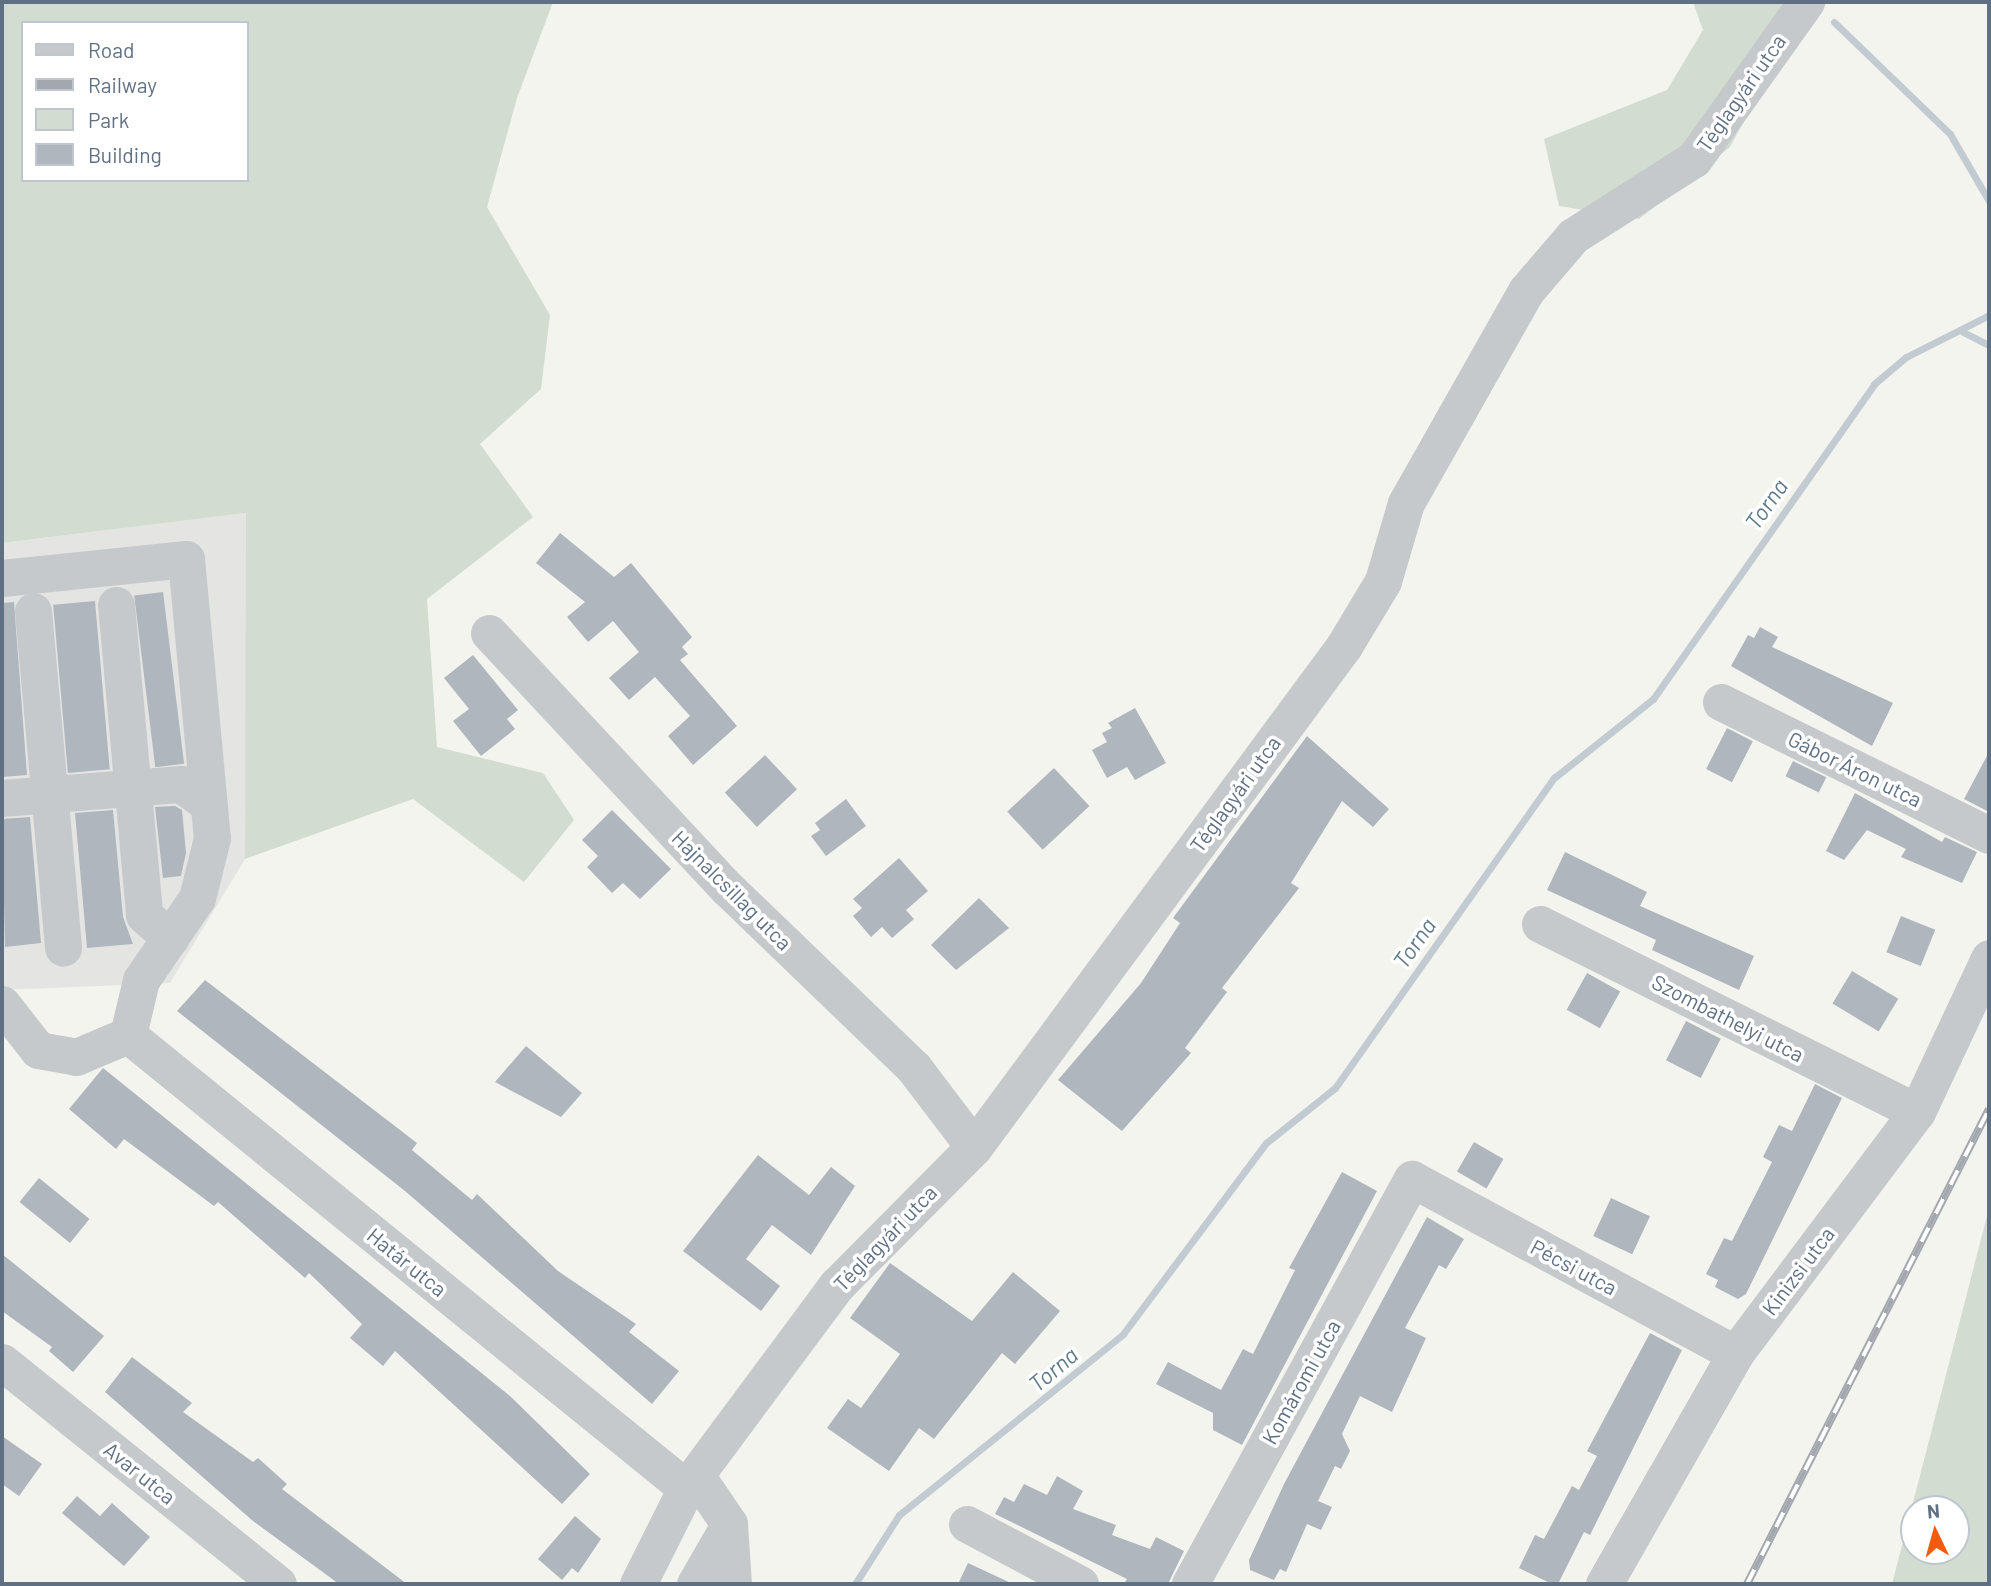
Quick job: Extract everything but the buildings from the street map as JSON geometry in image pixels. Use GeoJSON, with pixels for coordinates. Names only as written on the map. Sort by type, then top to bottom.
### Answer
{"type":"FeatureCollection","features":[{"type":"Feature","properties":{"kind":"street","name":"Téglagyári utca"},"geometry":{"type":"LineString","coordinates":[[638,1584],[691,1482],[837,1284],[974,1147],[1344,646],[1384,581],[1406,502],[1526,291],[1573,236],[1694,159],[1806,2]]}},
{"type":"Feature","properties":{"kind":"street"},"geometry":{"type":"LineString","coordinates":[[2,578],[186,559],[212,838],[197,898],[141,979],[128,1035],[76,1057],[38,1050],[2,1004]]}},
{"type":"Feature","properties":{"kind":"street"},"geometry":{"type":"LineString","coordinates":[[116,604],[144,915],[170,937]]}},
{"type":"Feature","properties":{"kind":"street"},"geometry":{"type":"LineString","coordinates":[[33,611],[63,948]]}},
{"type":"Feature","properties":{"kind":"street","name":"Hajnalcsillag utca"},"geometry":{"type":"LineString","coordinates":[[489,633],[727,888],[914,1068],[974,1147]]}},
{"type":"Feature","properties":{"kind":"street","name":"Gábor Áron utca"},"geometry":{"type":"LineString","coordinates":[[1721,702],[1989,835]]}},
{"type":"Feature","properties":{"kind":"street"},"geometry":{"type":"LineString","coordinates":[[2,798],[181,784],[209,804]]}},
{"type":"Feature","properties":{"kind":"street","name":"Szombathelyi utca"},"geometry":{"type":"LineString","coordinates":[[1540,924],[1917,1112]]}},
{"type":"Feature","properties":{"kind":"street","name":"Kinizsi utca"},"geometry":{"type":"LineString","coordinates":[[1604,1584],[1735,1354],[1917,1112],[1989,958]]}},
{"type":"Feature","properties":{"kind":"street","name":"Határ utca"},"geometry":{"type":"LineString","coordinates":[[128,1035],[691,1482],[729,1524]]}},
{"type":"Feature","properties":{"kind":"street","name":"Pécsi utca"},"geometry":{"type":"LineString","coordinates":[[1412,1179],[1735,1354]]}},
{"type":"Feature","properties":{"kind":"street","name":"Komáromi utca"},"geometry":{"type":"LineString","coordinates":[[1191,1584],[1412,1179]]}},
{"type":"Feature","properties":{"kind":"street","name":"Avar utca"},"geometry":{"type":"LineString","coordinates":[[2,1362],[278,1584]]}},
{"type":"Feature","properties":{"kind":"street"},"geometry":{"type":"LineString","coordinates":[[695,1584],[729,1524]]}},
{"type":"Feature","properties":{"kind":"street"},"geometry":{"type":"LineString","coordinates":[[729,1524],[733,1584]]}},
{"type":"Feature","properties":{"kind":"street"},"geometry":{"type":"LineString","coordinates":[[967,1524],[1080,1584]]}},
{"type":"Feature","properties":{"kind":"shaded area"},"geometry":{"type":"Polygon","coordinates":[[[247,513],[245,859],[170,983],[2,990],[2,543],[247,513]]]}},
{"type":"Feature","properties":{"kind":"green space"},"geometry":{"type":"Polygon","coordinates":[[[2,2],[553,2],[517,98],[487,207],[550,315],[541,389],[480,444],[533,517],[427,599],[437,747],[543,773],[574,820],[524,882],[413,799],[245,859],[246,513],[2,543],[2,2]]]}},
{"type":"Feature","properties":{"kind":"green space"},"geometry":{"type":"Polygon","coordinates":[[[1693,2],[1808,2],[1730,147],[1639,219],[1559,206],[1544,139],[1667,90],[1703,30],[1693,2]]]}},
{"type":"Feature","properties":{"kind":"green space"},"geometry":{"type":"Polygon","coordinates":[[[1989,1208],[1989,1584],[1892,1584],[1900,1553],[1900,1565],[1970,1565],[1970,1495],[1915,1495],[1989,1208]]]}},
{"type":"Feature","properties":{"kind":"waterway"},"geometry":{"type":"LineString","coordinates":[[1834,22],[1950,134],[1989,201]]}},
{"type":"Feature","properties":{"kind":"waterway","name":"Torna"},"geometry":{"type":"LineString","coordinates":[[855,1584],[899,1515],[1123,1334],[1266,1143],[1335,1088],[1554,778],[1653,699],[1874,384],[1906,357],[1989,315]]}},
{"type":"Feature","properties":{"kind":"waterway"},"geometry":{"type":"LineString","coordinates":[[1963,332],[1989,345]]}},
{"type":"Feature","properties":{"kind":"railway"},"geometry":{"type":"LineString","coordinates":[[1747,1584],[1989,1109]]}}]}
